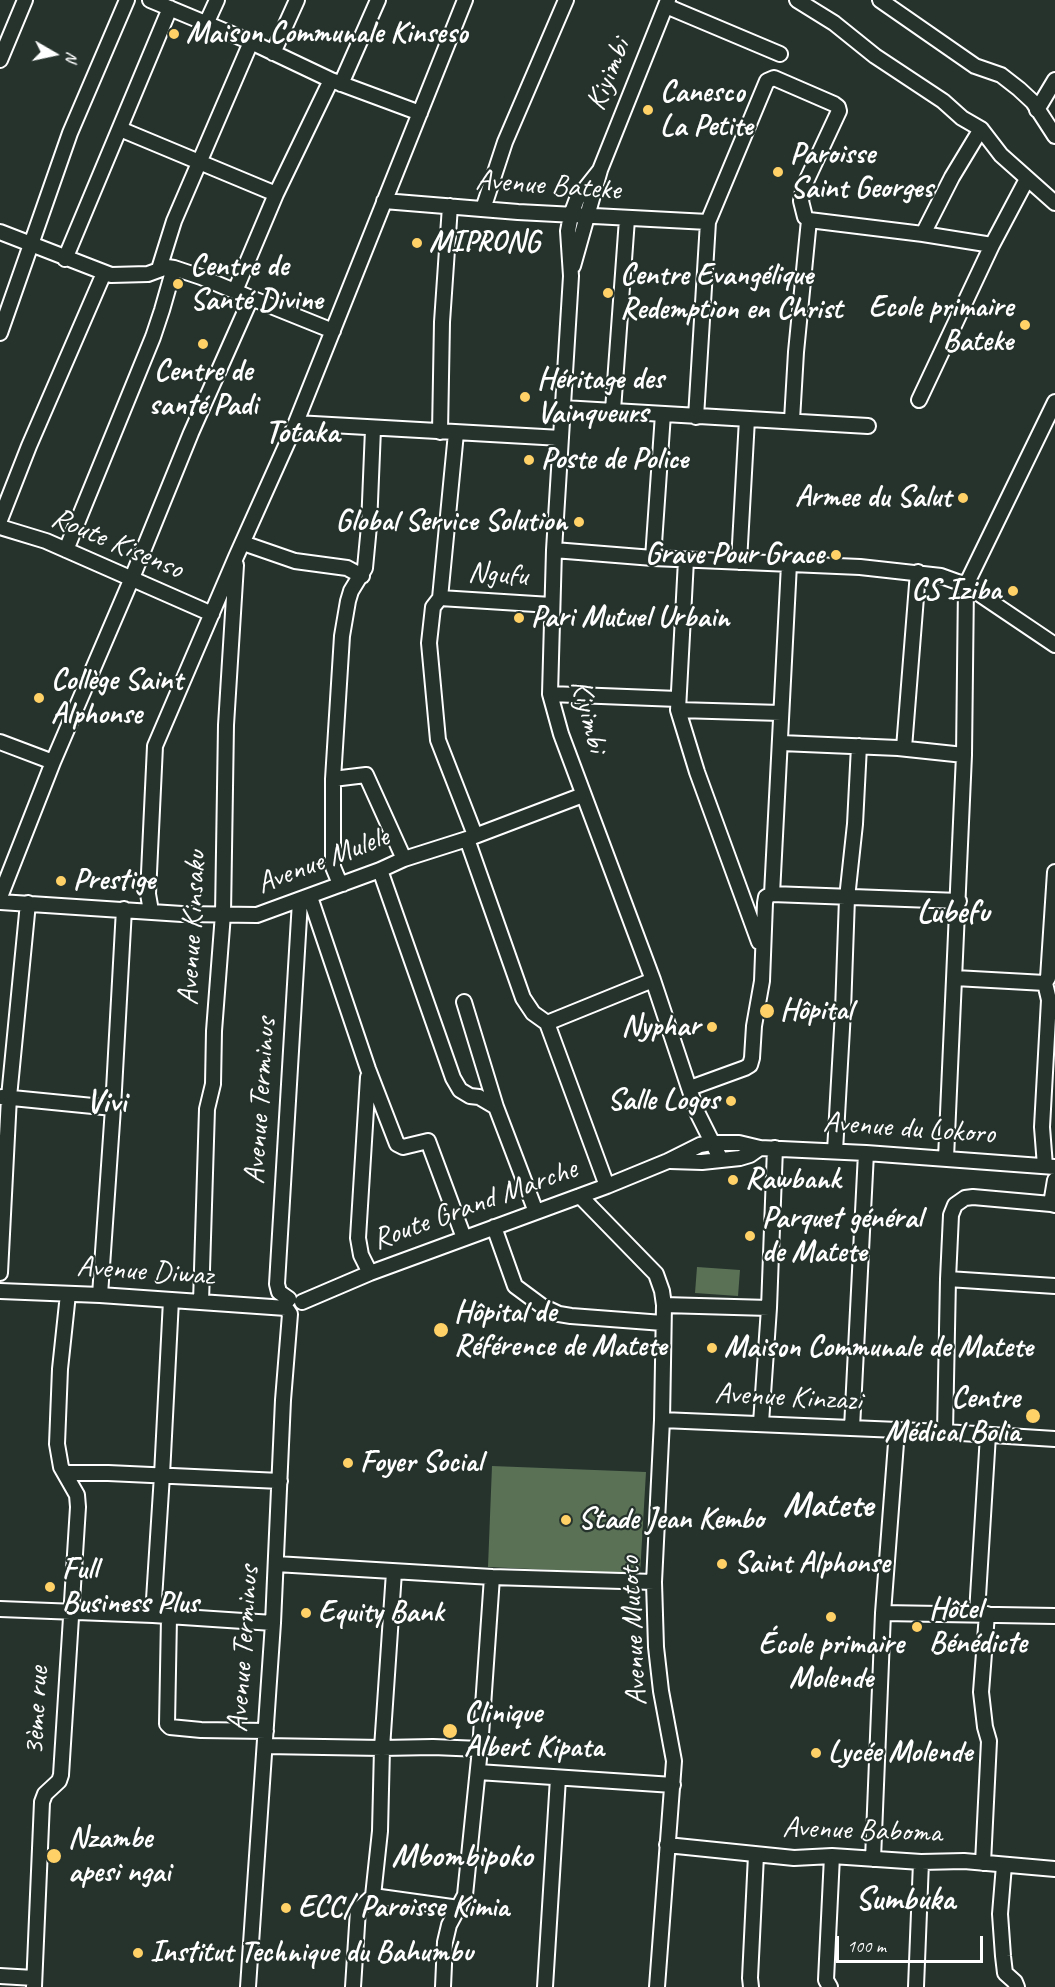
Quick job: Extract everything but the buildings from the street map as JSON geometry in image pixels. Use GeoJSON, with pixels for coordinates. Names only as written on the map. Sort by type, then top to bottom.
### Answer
{"type":"FeatureCollection","features":[{"type":"Feature","properties":{"kind":"street"},"geometry":{"type":"LineString","coordinates":[[0,60],[25,0]]}},
{"type":"Feature","properties":{"kind":"street"},"geometry":{"type":"LineString","coordinates":[[0,333],[69,133],[126,0]]}},
{"type":"Feature","properties":{"kind":"street"},"geometry":{"type":"LineString","coordinates":[[150,0],[251,42],[336,82],[420,113]]}},
{"type":"Feature","properties":{"kind":"street"},"geometry":{"type":"LineString","coordinates":[[206,24],[217,0]]}},
{"type":"Feature","properties":{"kind":"street"},"geometry":{"type":"LineString","coordinates":[[273,53],[297,0]]}},
{"type":"Feature","properties":{"kind":"street"},"geometry":{"type":"LineString","coordinates":[[235,291],[276,194],[378,0]]}},
{"type":"Feature","properties":{"kind":"street"},"geometry":{"type":"LineString","coordinates":[[151,911],[148,894],[155,747],[296,423],[465,0]]}},
{"type":"Feature","properties":{"kind":"street"},"geometry":{"type":"LineString","coordinates":[[483,209],[505,142],[566,0]]}},
{"type":"Feature","properties":{"kind":"street"},"geometry":{"type":"LineString","coordinates":[[797,0],[834,23],[875,56],[981,129],[1001,155],[1026,180],[1055,203]]}},
{"type":"Feature","properties":{"kind":"street"},"geometry":{"type":"LineString","coordinates":[[880,0],[975,66],[1001,75],[1033,102],[1055,136]]}},
{"type":"Feature","properties":{"kind":"street"},"geometry":{"type":"LineString","coordinates":[[667,3],[780,54]]}},
{"type":"Feature","properties":{"kind":"street","name":"Kiyimbi"},"geometry":{"type":"LineString","coordinates":[[600,170],[667,3]]}},
{"type":"Feature","properties":{"kind":"street"},"geometry":{"type":"LineString","coordinates":[[65,259],[170,8]]}},
{"type":"Feature","properties":{"kind":"street"},"geometry":{"type":"LineString","coordinates":[[159,269],[174,222],[251,42]]}},
{"type":"Feature","properties":{"kind":"street"},"geometry":{"type":"LineString","coordinates":[[696,417],[708,222],[767,81],[774,78],[838,107],[839,111],[804,186],[801,201],[805,217],[809,220],[992,245]]}},
{"type":"Feature","properties":{"kind":"street"},"geometry":{"type":"LineString","coordinates":[[1037,110],[1055,80]]}},
{"type":"Feature","properties":{"kind":"street"},"geometry":{"type":"LineString","coordinates":[[120,129],[276,194]]}},
{"type":"Feature","properties":{"kind":"street"},"geometry":{"type":"LineString","coordinates":[[923,234],[952,177],[981,129]]}},
{"type":"Feature","properties":{"kind":"street"},"geometry":{"type":"LineString","coordinates":[[571,276],[568,250],[571,214],[577,199],[600,170]]}},
{"type":"Feature","properties":{"kind":"street"},"geometry":{"type":"LineString","coordinates":[[571,276],[600,170]]}},
{"type":"Feature","properties":{"kind":"street"},"geometry":{"type":"LineString","coordinates":[[919,400],[992,245],[1026,180]]}},
{"type":"Feature","properties":{"kind":"street","name":"Avenue Bateke"},"geometry":{"type":"LineString","coordinates":[[384,201],[627,219],[708,222]]}},
{"type":"Feature","properties":{"kind":"street"},"geometry":{"type":"LineString","coordinates":[[440,432],[442,322],[450,206]]}},
{"type":"Feature","properties":{"kind":"street"},"geometry":{"type":"LineString","coordinates":[[613,410],[627,219]]}},
{"type":"Feature","properties":{"kind":"street"},"geometry":{"type":"LineString","coordinates":[[792,420],[809,220]]}},
{"type":"Feature","properties":{"kind":"street"},"geometry":{"type":"LineString","coordinates":[[0,232],[104,273],[123,276],[148,274],[159,269],[174,268],[333,330]]}},
{"type":"Feature","properties":{"kind":"street"},"geometry":{"type":"LineString","coordinates":[[66,550],[153,337],[174,268]]}},
{"type":"Feature","properties":{"kind":"street"},"geometry":{"type":"LineString","coordinates":[[0,520],[33,435],[104,273]]}},
{"type":"Feature","properties":{"kind":"street","name":"Kiyimbi"},"geometry":{"type":"LineString","coordinates":[[571,276],[551,605],[550,694],[561,734],[653,980],[690,1088],[706,1144],[720,1160]]}},
{"type":"Feature","properties":{"kind":"street"},"geometry":{"type":"LineString","coordinates":[[0,897],[191,433],[251,298]]}},
{"type":"Feature","properties":{"kind":"street"},"geometry":{"type":"LineString","coordinates":[[946,1158],[959,902],[966,585],[1055,402]]}},
{"type":"Feature","properties":{"kind":"street"},"geometry":{"type":"LineString","coordinates":[[563,408],[868,426]]}},
{"type":"Feature","properties":{"kind":"street"},"geometry":{"type":"LineString","coordinates":[[653,558],[663,414]]}},
{"type":"Feature","properties":{"kind":"street"},"geometry":{"type":"LineString","coordinates":[[739,562],[747,419]]}},
{"type":"Feature","properties":{"kind":"street"},"geometry":{"type":"LineString","coordinates":[[296,423],[561,438]]}},
{"type":"Feature","properties":{"kind":"street"},"geometry":{"type":"LineString","coordinates":[[343,884],[333,867],[333,780],[342,636],[351,591],[365,568],[373,429]]}},
{"type":"Feature","properties":{"kind":"street"},"geometry":{"type":"LineString","coordinates":[[456,432],[440,598],[433,607],[429,643],[438,740],[523,998],[533,1013],[547,1023],[607,1186]]}},
{"type":"Feature","properties":{"kind":"street","name":"Route Kisenso"},"geometry":{"type":"LineString","coordinates":[[0,526],[46,541],[212,614]]}},
{"type":"Feature","properties":{"kind":"street"},"geometry":{"type":"LineString","coordinates":[[243,543],[295,561],[347,568],[362,576]]}},
{"type":"Feature","properties":{"kind":"street"},"geometry":{"type":"LineString","coordinates":[[554,550],[686,560],[918,572],[941,576],[966,585],[1054,641]]}},
{"type":"Feature","properties":{"kind":"street","name":"Avenue Kinsaku"},"geometry":{"type":"LineString","coordinates":[[201,1302],[207,1109],[213,1084],[214,1030],[223,914],[226,725],[236,557]]}},
{"type":"Feature","properties":{"kind":"street"},"geometry":{"type":"LineString","coordinates":[[686,560],[678,704],[697,772],[762,950]]}},
{"type":"Feature","properties":{"kind":"street"},"geometry":{"type":"LineString","coordinates":[[772,894],[789,564]]}},
{"type":"Feature","properties":{"kind":"street"},"geometry":{"type":"LineString","coordinates":[[904,748],[918,572]]}},
{"type":"Feature","properties":{"kind":"street","name":"Ngufu"},"geometry":{"type":"LineString","coordinates":[[440,598],[551,605]]}},
{"type":"Feature","properties":{"kind":"street"},"geometry":{"type":"LineString","coordinates":[[550,694],[782,713]]}},
{"type":"Feature","properties":{"kind":"street"},"geometry":{"type":"LineString","coordinates":[[0,742],[54,762]]}},
{"type":"Feature","properties":{"kind":"street"},"geometry":{"type":"LineString","coordinates":[[781,743],[904,748],[964,755]]}},
{"type":"Feature","properties":{"kind":"street"},"geometry":{"type":"LineString","coordinates":[[835,1151],[847,898],[855,824],[859,746]]}},
{"type":"Feature","properties":{"kind":"street"},"geometry":{"type":"LineString","coordinates":[[333,780],[366,775],[404,859]]}},
{"type":"Feature","properties":{"kind":"street","name":"Avenue Mulele"},"geometry":{"type":"LineString","coordinates":[[0,902],[257,915],[583,795]]}},
{"type":"Feature","properties":{"kind":"street"},"geometry":{"type":"LineString","coordinates":[[380,870],[453,1077],[460,1090],[496,1107]]}},
{"type":"Feature","properties":{"kind":"street"},"geometry":{"type":"LineString","coordinates":[[1050,1166],[1042,1127],[1049,1000],[1045,983],[1048,978],[1055,872]]}},
{"type":"Feature","properties":{"kind":"street"},"geometry":{"type":"LineString","coordinates":[[690,1088],[750,1065],[762,981],[766,897],[772,894],[959,902]]}},
{"type":"Feature","properties":{"kind":"street"},"geometry":{"type":"LineString","coordinates":[[305,899],[397,1143],[403,1147],[428,1141],[464,1238]]}},
{"type":"Feature","properties":{"kind":"street","name":"Avenue Terminus"},"geometry":{"type":"LineString","coordinates":[[248,1987],[273,1623],[283,1400],[292,1306],[279,1292],[277,1284],[305,899]]}},
{"type":"Feature","properties":{"kind":"street"},"geometry":{"type":"LineString","coordinates":[[0,1273],[4,1097],[28,903]]}},
{"type":"Feature","properties":{"kind":"street"},"geometry":{"type":"LineString","coordinates":[[100,1295],[124,909]]}},
{"type":"Feature","properties":{"kind":"street"},"geometry":{"type":"LineString","coordinates":[[956,978],[1045,983]]}},
{"type":"Feature","properties":{"kind":"street"},"geometry":{"type":"LineString","coordinates":[[547,1023],[653,980]]}},
{"type":"Feature","properties":{"kind":"street"},"geometry":{"type":"LineString","coordinates":[[464,1002],[496,1107],[536,1212]]}},
{"type":"Feature","properties":{"kind":"street"},"geometry":{"type":"LineString","coordinates":[[368,1069],[369,1085],[358,1238],[361,1255],[370,1273]]}},
{"type":"Feature","properties":{"kind":"street"},"geometry":{"type":"LineString","coordinates":[[4,1097],[113,1108]]}},
{"type":"Feature","properties":{"kind":"street","name":"Avenue du Lokoro"},"geometry":{"type":"LineString","coordinates":[[706,1144],[739,1143],[760,1148],[1050,1166]]}},
{"type":"Feature","properties":{"kind":"street","name":"Kiyimbi"},"geometry":{"type":"LineString","coordinates":[[702,1162],[706,1144]]}},
{"type":"Feature","properties":{"kind":"street","name":"Route Grand Marche"},"geometry":{"type":"LineString","coordinates":[[292,1306],[370,1273],[607,1186],[706,1144]]}},
{"type":"Feature","properties":{"kind":"street","name":"Avenue du Lokoro"},"geometry":{"type":"LineString","coordinates":[[720,1160],[746,1156],[760,1148]]}},
{"type":"Feature","properties":{"kind":"street"},"geometry":{"type":"LineString","coordinates":[[761,1423],[769,1308],[775,1148]]}},
{"type":"Feature","properties":{"kind":"street"},"geometry":{"type":"LineString","coordinates":[[852,1428],[866,1153]]}},
{"type":"Feature","properties":{"kind":"street","name":"Route Grand Marche"},"geometry":{"type":"LineString","coordinates":[[668,1161],[720,1160]]}},
{"type":"Feature","properties":{"kind":"street"},"geometry":{"type":"LineString","coordinates":[[945,1432],[948,1279],[951,1215],[955,1205],[965,1198],[973,1197],[1053,1205],[1055,1180]]}},
{"type":"Feature","properties":{"kind":"street","name":"Avenue Mutoto"},"geometry":{"type":"LineString","coordinates":[[580,1196],[656,1274],[664,1305],[662,1420],[654,1582],[656,1647],[661,1691],[674,1761],[657,1987]]}},
{"type":"Feature","properties":{"kind":"street"},"geometry":{"type":"LineString","coordinates":[[494,1227],[515,1286],[542,1306],[559,1314],[571,1316],[663,1323]]}},
{"type":"Feature","properties":{"kind":"street"},"geometry":{"type":"LineString","coordinates":[[948,1279],[1055,1286]]}},
{"type":"Feature","properties":{"kind":"street","name":"Avenue Diwaz"},"geometry":{"type":"LineString","coordinates":[[0,1291],[292,1306]]}},
{"type":"Feature","properties":{"kind":"street","name":"3ème rue"},"geometry":{"type":"LineString","coordinates":[[34,1983],[42,1803],[45,1794],[61,1775],[78,1507],[77,1495],[61,1467],[57,1444],[60,1368],[68,1294]]}},
{"type":"Feature","properties":{"kind":"street"},"geometry":{"type":"LineString","coordinates":[[153,1615],[171,1300]]}},
{"type":"Feature","properties":{"kind":"street"},"geometry":{"type":"LineString","coordinates":[[664,1305],[769,1308]]}},
{"type":"Feature","properties":{"kind":"street","name":"Avenue Kinzazi"},"geometry":{"type":"LineString","coordinates":[[662,1420],[1055,1439]]}},
{"type":"Feature","properties":{"kind":"street"},"geometry":{"type":"LineString","coordinates":[[873,1859],[883,1613],[897,1430]]}},
{"type":"Feature","properties":{"kind":"street"},"geometry":{"type":"LineString","coordinates":[[983,1863],[989,1741],[981,1692],[988,1435]]}},
{"type":"Feature","properties":{"kind":"street"},"geometry":{"type":"LineString","coordinates":[[66,1473],[280,1481]]}},
{"type":"Feature","properties":{"kind":"street"},"geometry":{"type":"LineString","coordinates":[[276,1564],[492,1577],[654,1582]]}},
{"type":"Feature","properties":{"kind":"street"},"geometry":{"type":"LineString","coordinates":[[353,1987],[358,1910],[373,1896],[380,1831],[382,1748],[394,1572]]}},
{"type":"Feature","properties":{"kind":"street"},"geometry":{"type":"LineString","coordinates":[[443,1987],[445,1942],[449,1925],[465,1895],[480,1749],[492,1577]]}},
{"type":"Feature","properties":{"kind":"street"},"geometry":{"type":"LineString","coordinates":[[0,1609],[153,1615],[273,1623]]}},
{"type":"Feature","properties":{"kind":"street"},"geometry":{"type":"LineString","coordinates":[[883,1613],[1055,1616]]}},
{"type":"Feature","properties":{"kind":"street"},"geometry":{"type":"LineString","coordinates":[[169,1617],[167,1725],[201,1730],[266,1731]]}},
{"type":"Feature","properties":{"kind":"street"},"geometry":{"type":"LineString","coordinates":[[265,1746],[480,1749]]}},
{"type":"Feature","properties":{"kind":"street"},"geometry":{"type":"LineString","coordinates":[[478,1772],[673,1785]]}},
{"type":"Feature","properties":{"kind":"street"},"geometry":{"type":"LineString","coordinates":[[545,1987],[558,1778]]}},
{"type":"Feature","properties":{"kind":"street","name":"Avenue Baboma"},"geometry":{"type":"LineString","coordinates":[[667,1845],[794,1858],[832,1856],[1055,1869]]}},
{"type":"Feature","properties":{"kind":"street"},"geometry":{"type":"LineString","coordinates":[[751,1987],[756,1855]]}},
{"type":"Feature","properties":{"kind":"street"},"geometry":{"type":"LineString","coordinates":[[830,1987],[826,1980],[832,1856]]}},
{"type":"Feature","properties":{"kind":"street"},"geometry":{"type":"LineString","coordinates":[[916,1987],[921,1862]]}},
{"type":"Feature","properties":{"kind":"street"},"geometry":{"type":"LineString","coordinates":[[1004,1865],[1000,1914],[1003,1956],[1005,1973],[1017,1987]]}},
{"type":"Feature","properties":{"kind":"street"},"geometry":{"type":"LineString","coordinates":[[373,1896],[459,1908]]}},
{"type":"Feature","properties":{"kind":"street"},"geometry":{"type":"LineString","coordinates":[[0,1976],[34,1983]]}},
{"type":"Feature","properties":{"kind":"green space"},"geometry":{"type":"Polygon","coordinates":[[[697,1267],[740,1270],[738,1296],[695,1293],[697,1267]]]}},
{"type":"Feature","properties":{"kind":"green space","name":"Stade Jean Kembo"},"geometry":{"type":"Polygon","coordinates":[[[492,1466],[646,1472],[640,1574],[488,1567],[492,1466]]]}},
{"type":"Feature","properties":{"kind":"place","name":"Maison Communale Kinseso"},"geometry":{"type":"Point","coordinates":[174,34]}},
{"type":"Feature","properties":{"kind":"place","name":"Canesco La Petite"},"geometry":{"type":"Point","coordinates":[648,110]}},
{"type":"Feature","properties":{"kind":"place","name":"Paroisse Saint Georges"},"geometry":{"type":"Point","coordinates":[778,172]}},
{"type":"Feature","properties":{"kind":"place","name":"MIPRONG"},"geometry":{"type":"Point","coordinates":[417,243]}},
{"type":"Feature","properties":{"kind":"place","name":"Centre de Santé Divine"},"geometry":{"type":"Point","coordinates":[178,284]}},
{"type":"Feature","properties":{"kind":"place","name":"Centre Evangélique Redemption en Christ"},"geometry":{"type":"Point","coordinates":[608,293]}},
{"type":"Feature","properties":{"kind":"place","name":"Ecole primaire Bateke"},"geometry":{"type":"Point","coordinates":[1025,325]}},
{"type":"Feature","properties":{"kind":"place","name":"Centre de santé Padi"},"geometry":{"type":"Point","coordinates":[203,344]}},
{"type":"Feature","properties":{"kind":"place","name":"Héritage des Vainqueurs"},"geometry":{"type":"Point","coordinates":[525,397]}},
{"type":"Feature","properties":{"kind":"place","name":"Poste de Police"},"geometry":{"type":"Point","coordinates":[529,460]}},
{"type":"Feature","properties":{"kind":"place","name":"Armee du Salut"},"geometry":{"type":"Point","coordinates":[963,498]}},
{"type":"Feature","properties":{"kind":"place","name":"Global Service Solution"},"geometry":{"type":"Point","coordinates":[579,522]}},
{"type":"Feature","properties":{"kind":"place","name":"Grave Pour Grace"},"geometry":{"type":"Point","coordinates":[836,555]}},
{"type":"Feature","properties":{"kind":"place","name":"CS Iziba"},"geometry":{"type":"Point","coordinates":[1013,591]}},
{"type":"Feature","properties":{"kind":"place","name":"Pari Mutuel Urbain"},"geometry":{"type":"Point","coordinates":[519,618]}},
{"type":"Feature","properties":{"kind":"place","name":"Collège Saint Alphonse"},"geometry":{"type":"Point","coordinates":[39,698]}},
{"type":"Feature","properties":{"kind":"place","name":"Prestige"},"geometry":{"type":"Point","coordinates":[61,881]}},
{"type":"Feature","properties":{"kind":"place","name":"Hôpital"},"geometry":{"type":"Point","coordinates":[767,1011]}},
{"type":"Feature","properties":{"kind":"place","name":"Nyphar"},"geometry":{"type":"Point","coordinates":[712,1027]}},
{"type":"Feature","properties":{"kind":"place","name":"Salle Logos"},"geometry":{"type":"Point","coordinates":[731,1101]}},
{"type":"Feature","properties":{"kind":"place","name":"Rawbank"},"geometry":{"type":"Point","coordinates":[733,1180]}},
{"type":"Feature","properties":{"kind":"place","name":"Parquet général de Matete"},"geometry":{"type":"Point","coordinates":[750,1236]}},
{"type":"Feature","properties":{"kind":"place","name":"Hôpital de Référence de Matete"},"geometry":{"type":"Point","coordinates":[441,1330]}},
{"type":"Feature","properties":{"kind":"place","name":"Maison Communale de Matete"},"geometry":{"type":"Point","coordinates":[712,1348]}},
{"type":"Feature","properties":{"kind":"place","name":"Centre Médical Bolia"},"geometry":{"type":"Point","coordinates":[1033,1416]}},
{"type":"Feature","properties":{"kind":"place","name":"Foyer Social"},"geometry":{"type":"Point","coordinates":[348,1463]}},
{"type":"Feature","properties":{"kind":"place","name":"Stade Jean Kembo"},"geometry":{"type":"Point","coordinates":[566,1520]}},
{"type":"Feature","properties":{"kind":"place","name":"Saint Alphonse"},"geometry":{"type":"Point","coordinates":[722,1564]}},
{"type":"Feature","properties":{"kind":"place","name":"Full Business Plus"},"geometry":{"type":"Point","coordinates":[50,1587]}},
{"type":"Feature","properties":{"kind":"place","name":"Equity Bank"},"geometry":{"type":"Point","coordinates":[306,1613]}},
{"type":"Feature","properties":{"kind":"place","name":"École primaire Molende"},"geometry":{"type":"Point","coordinates":[831,1617]}},
{"type":"Feature","properties":{"kind":"place","name":"Hôtel Bénédicte"},"geometry":{"type":"Point","coordinates":[917,1627]}},
{"type":"Feature","properties":{"kind":"place","name":"Clinique Albert Kipata"},"geometry":{"type":"Point","coordinates":[450,1731]}},
{"type":"Feature","properties":{"kind":"place","name":"Lycée Molende"},"geometry":{"type":"Point","coordinates":[816,1753]}},
{"type":"Feature","properties":{"kind":"place","name":"Nzambe apesi ngai"},"geometry":{"type":"Point","coordinates":[54,1856]}},
{"type":"Feature","properties":{"kind":"place","name":"ECC/ Paroisse Kimia"},"geometry":{"type":"Point","coordinates":[286,1908]}},
{"type":"Feature","properties":{"kind":"place","name":"Institut Technique du Bahumbu"},"geometry":{"type":"Point","coordinates":[138,1953]}},
{"type":"Feature","properties":{"kind":"district","name":"Totaka"},"geometry":{"type":"Point","coordinates":[302,433]}},
{"type":"Feature","properties":{"kind":"district","name":"Lubefu"},"geometry":{"type":"Point","coordinates":[953,913]}},
{"type":"Feature","properties":{"kind":"district","name":"Vivi"},"geometry":{"type":"Point","coordinates":[106,1103]}},
{"type":"Feature","properties":{"kind":"district","name":"Matete"},"geometry":{"type":"Point","coordinates":[828,1507]}},
{"type":"Feature","properties":{"kind":"district","name":"Mbombipoko"},"geometry":{"type":"Point","coordinates":[462,1857]}},
{"type":"Feature","properties":{"kind":"district","name":"Sumbuka"},"geometry":{"type":"Point","coordinates":[905,1900]}}]}
